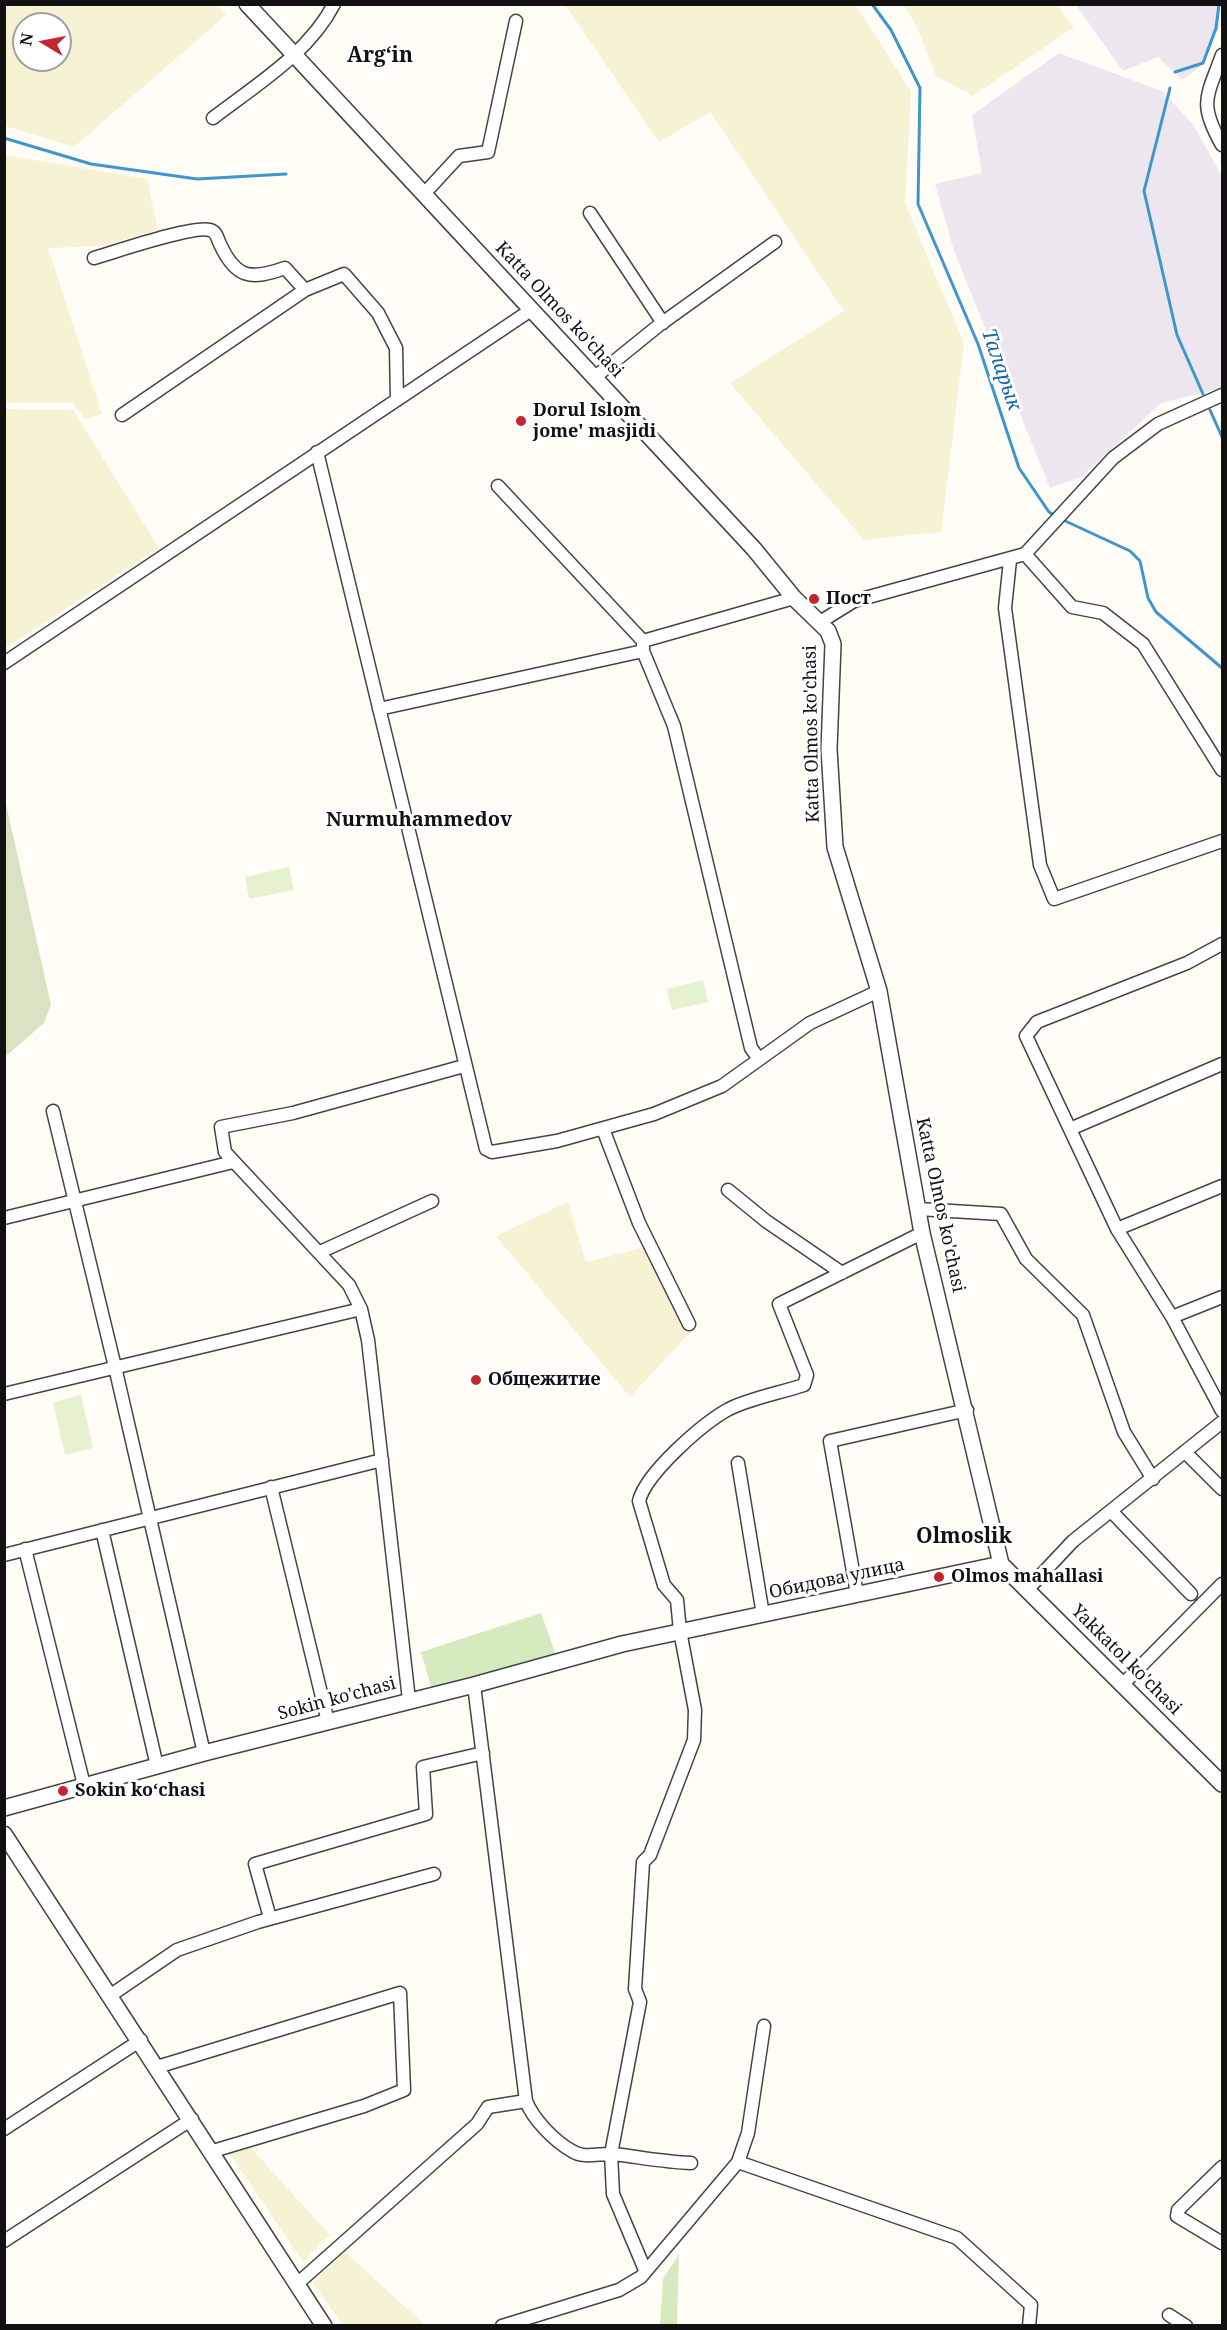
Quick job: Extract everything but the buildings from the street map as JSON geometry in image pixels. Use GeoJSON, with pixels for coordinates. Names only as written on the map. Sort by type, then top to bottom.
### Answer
{"type":"FeatureCollection","features":[{"type":"Feature","properties":{"kind":"street","name":"Katta Olmos ko'chasi"},"geometry":{"type":"LineString","coordinates":[[247,4],[595,377],[754,549],[794,598],[828,632],[833,644],[834,662],[829,716],[829,749],[835,847],[879,991],[922,1233],[967,1410],[1001,1564]]}},
{"type":"Feature","properties":{"kind":"street"},"geometry":{"type":"LineString","coordinates":[[213,118],[322,28],[334,4]]}},
{"type":"Feature","properties":{"kind":"street"},"geometry":{"type":"LineString","coordinates":[[424,194],[459,156],[488,152],[516,21]]}},
{"type":"Feature","properties":{"kind":"street"},"geometry":{"type":"LineString","coordinates":[[1222,55],[1208,96],[1206,110],[1222,145]]}},
{"type":"Feature","properties":{"kind":"street"},"geometry":{"type":"LineString","coordinates":[[590,213],[663,323]]}},
{"type":"Feature","properties":{"kind":"street"},"geometry":{"type":"LineString","coordinates":[[94,258],[168,236],[208,230],[216,233],[235,270],[244,275],[263,276],[285,268],[305,290]]}},
{"type":"Feature","properties":{"kind":"street"},"geometry":{"type":"LineString","coordinates":[[595,377],[663,323],[775,242]]}},
{"type":"Feature","properties":{"kind":"street"},"geometry":{"type":"LineString","coordinates":[[122,415],[305,290],[344,274],[378,313],[396,348],[397,400]]}},
{"type":"Feature","properties":{"kind":"street"},"geometry":{"type":"LineString","coordinates":[[4,663],[234,512],[317,452],[531,310]]}},
{"type":"Feature","properties":{"kind":"street"},"geometry":{"type":"LineString","coordinates":[[820,622],[854,601],[1010,560],[1025,554],[1113,458],[1158,424],[1222,395]]}},
{"type":"Feature","properties":{"kind":"street"},"geometry":{"type":"LineString","coordinates":[[317,452],[483,1146],[492,1152],[557,1142],[654,1114],[722,1086],[810,1023],[879,991]]}},
{"type":"Feature","properties":{"kind":"street"},"geometry":{"type":"LineString","coordinates":[[498,486],[643,646],[674,726],[751,1048],[759,1059]]}},
{"type":"Feature","properties":{"kind":"street"},"geometry":{"type":"LineString","coordinates":[[1025,554],[1072,607],[1103,613],[1143,644],[1222,770]]}},
{"type":"Feature","properties":{"kind":"street"},"geometry":{"type":"LineString","coordinates":[[1010,560],[1005,608],[1040,864],[1054,899],[1222,841]]}},
{"type":"Feature","properties":{"kind":"street"},"geometry":{"type":"LineString","coordinates":[[379,709],[643,646],[794,598]]}},
{"type":"Feature","properties":{"kind":"street"},"geometry":{"type":"LineString","coordinates":[[1222,944],[1187,963],[1037,1022],[1026,1036],[1117,1229],[1172,1317],[1222,1411]]}},
{"type":"Feature","properties":{"kind":"street"},"geometry":{"type":"LineString","coordinates":[[1070,1129],[1222,1064]]}},
{"type":"Feature","properties":{"kind":"street"},"geometry":{"type":"LineString","coordinates":[[409,1700],[368,1340],[361,1309],[349,1285],[225,1152],[221,1127],[293,1113],[464,1066]]}},
{"type":"Feature","properties":{"kind":"street"},"geometry":{"type":"LineString","coordinates":[[53,1111],[204,1753]]}},
{"type":"Feature","properties":{"kind":"street"},"geometry":{"type":"LineString","coordinates":[[603,1129],[639,1223],[689,1324]]}},
{"type":"Feature","properties":{"kind":"street"},"geometry":{"type":"LineString","coordinates":[[4,1218],[233,1162]]}},
{"type":"Feature","properties":{"kind":"street"},"geometry":{"type":"LineString","coordinates":[[1117,1229],[1222,1186]]}},
{"type":"Feature","properties":{"kind":"street"},"geometry":{"type":"LineString","coordinates":[[729,1190],[766,1221],[842,1273]]}},
{"type":"Feature","properties":{"kind":"street"},"geometry":{"type":"LineString","coordinates":[[320,1252],[432,1201]]}},
{"type":"Feature","properties":{"kind":"street"},"geometry":{"type":"LineString","coordinates":[[918,1209],[1001,1214],[1026,1259],[1083,1315],[1124,1432],[1153,1479]]}},
{"type":"Feature","properties":{"kind":"street"},"geometry":{"type":"LineString","coordinates":[[645,2270],[613,2194],[611,2154],[640,2002],[635,1989],[643,1862],[650,1855],[694,1740],[695,1710],[680,1631],[677,1600],[664,1585],[639,1501],[641,1492],[664,1459],[729,1410],[804,1385],[807,1375],[779,1304],[922,1233]]}},
{"type":"Feature","properties":{"kind":"street"},"geometry":{"type":"LineString","coordinates":[[1172,1317],[1222,1297]]}},
{"type":"Feature","properties":{"kind":"street"},"geometry":{"type":"LineString","coordinates":[[4,1394],[361,1309]]}},
{"type":"Feature","properties":{"kind":"street"},"geometry":{"type":"LineString","coordinates":[[857,1594],[830,1441],[967,1410]]}},
{"type":"Feature","properties":{"kind":"street"},"geometry":{"type":"LineString","coordinates":[[1027,1590],[1073,1541],[1222,1422]]}},
{"type":"Feature","properties":{"kind":"street"},"geometry":{"type":"LineString","coordinates":[[1185,1452],[1222,1489]]}},
{"type":"Feature","properties":{"kind":"street"},"geometry":{"type":"LineString","coordinates":[[4,1555],[382,1460]]}},
{"type":"Feature","properties":{"kind":"street"},"geometry":{"type":"LineString","coordinates":[[738,1463],[763,1615]]}},
{"type":"Feature","properties":{"kind":"street"},"geometry":{"type":"LineString","coordinates":[[271,1487],[328,1722]]}},
{"type":"Feature","properties":{"kind":"street"},"geometry":{"type":"LineString","coordinates":[[1112,1511],[1191,1594]]}},
{"type":"Feature","properties":{"kind":"street"},"geometry":{"type":"LineString","coordinates":[[102,1530],[157,1766]]}},
{"type":"Feature","properties":{"kind":"street"},"geometry":{"type":"LineString","coordinates":[[25,1549],[84,1785]]}},
{"type":"Feature","properties":{"kind":"street","name":"Обидова улица"},"geometry":{"type":"LineString","coordinates":[[680,1631],[1001,1564]]}},
{"type":"Feature","properties":{"kind":"street","name":"Yakkatol ko'chasi"},"geometry":{"type":"LineString","coordinates":[[1001,1564],[1222,1784]]}},
{"type":"Feature","properties":{"kind":"street"},"geometry":{"type":"LineString","coordinates":[[1123,1684],[1222,1584]]}},
{"type":"Feature","properties":{"kind":"street","name":"Sokin ko'chasi"},"geometry":{"type":"LineString","coordinates":[[4,1808],[204,1753],[680,1631]]}},
{"type":"Feature","properties":{"kind":"street"},"geometry":{"type":"LineString","coordinates":[[474,1685],[526,2101],[531,2115],[572,2152],[586,2156],[611,2154],[654,2162],[691,2163]]}},
{"type":"Feature","properties":{"kind":"street"},"geometry":{"type":"LineString","coordinates":[[270,1918],[255,1864],[426,1814],[423,1767],[483,1753]]}},
{"type":"Feature","properties":{"kind":"street"},"geometry":{"type":"LineString","coordinates":[[4,1834],[141,2040],[324,2325]]}},
{"type":"Feature","properties":{"kind":"street"},"geometry":{"type":"LineString","coordinates":[[111,1995],[177,1950],[270,1918],[434,1874]]}},
{"type":"Feature","properties":{"kind":"street"},"geometry":{"type":"LineString","coordinates":[[157,2067],[400,1993],[404,2090],[364,2106],[213,2151]]}},
{"type":"Feature","properties":{"kind":"street"},"geometry":{"type":"LineString","coordinates":[[502,2325],[619,2290],[641,2277],[738,2162],[748,2133],[764,2026]]}},
{"type":"Feature","properties":{"kind":"street"},"geometry":{"type":"LineString","coordinates":[[4,2128],[141,2040]]}},
{"type":"Feature","properties":{"kind":"street"},"geometry":{"type":"LineString","coordinates":[[297,2284],[477,2124],[488,2107],[526,2101]]}},
{"type":"Feature","properties":{"kind":"street"},"geometry":{"type":"LineString","coordinates":[[4,2241],[192,2119]]}},
{"type":"Feature","properties":{"kind":"street"},"geometry":{"type":"LineString","coordinates":[[738,2162],[957,2238],[1031,2305],[1029,2325]]}},
{"type":"Feature","properties":{"kind":"street"},"geometry":{"type":"LineString","coordinates":[[1222,2167],[1178,2210],[1177,2217],[1222,2242]]}},
{"type":"Feature","properties":{"kind":"street"},"geometry":{"type":"LineString","coordinates":[[1169,2315],[1186,2325]]}},
{"type":"Feature","properties":{"kind":"shaded area"},"geometry":{"type":"Polygon","coordinates":[[[215,4],[226,15],[74,147],[5,126],[5,5],[215,4]]]}},
{"type":"Feature","properties":{"kind":"shaded area"},"geometry":{"type":"Polygon","coordinates":[[[565,5],[856,5],[911,92],[905,203],[964,343],[941,532],[864,540],[730,383],[844,311],[710,112],[659,142],[565,5]]]}},
{"type":"Feature","properties":{"kind":"shaded area"},"geometry":{"type":"Polygon","coordinates":[[[903,5],[1057,5],[1074,27],[973,96],[936,76],[916,25],[903,5]]]}},
{"type":"Feature","properties":{"kind":"shaded area"},"geometry":{"type":"Polygon","coordinates":[[[1076,5],[1218,5],[1219,28],[1204,64],[1182,80],[1158,57],[1123,71],[1076,5]]]}},
{"type":"Feature","properties":{"kind":"shaded area"},"geometry":{"type":"Polygon","coordinates":[[[1059,53],[1162,91],[1192,123],[1222,176],[1222,388],[1161,403],[1081,477],[1050,488],[954,251],[935,184],[982,173],[972,115],[1059,53]]]}},
{"type":"Feature","properties":{"kind":"shaded area"},"geometry":{"type":"Polygon","coordinates":[[[4,155],[147,179],[158,230],[103,246],[48,248],[102,414],[85,419],[72,403],[5,403],[4,155]]]}},
{"type":"Feature","properties":{"kind":"shaded area"},"geometry":{"type":"Polygon","coordinates":[[[5,409],[73,410],[159,548],[5,648],[5,409]]]}},
{"type":"Feature","properties":{"kind":"shaded area"},"geometry":{"type":"Polygon","coordinates":[[[568,1202],[586,1262],[653,1245],[697,1325],[630,1397],[496,1236],[568,1202]]]}},
{"type":"Feature","properties":{"kind":"shaded area"},"geometry":{"type":"Polygon","coordinates":[[[251,2148],[330,2235],[303,2262],[230,2154],[251,2148]]]}},
{"type":"Feature","properties":{"kind":"shaded area"},"geometry":{"type":"Polygon","coordinates":[[[345,2252],[425,2325],[343,2325],[313,2283],[345,2252]]]}},
{"type":"Feature","properties":{"kind":"green space"},"geometry":{"type":"Polygon","coordinates":[[[4,795],[51,1005],[44,1023],[5,1057],[4,795]]]}},
{"type":"Feature","properties":{"kind":"green space"},"geometry":{"type":"Polygon","coordinates":[[[289,867],[294,890],[249,899],[245,877],[289,867]]]}},
{"type":"Feature","properties":{"kind":"green space"},"geometry":{"type":"Polygon","coordinates":[[[703,980],[708,1002],[672,1010],[667,989],[703,980]]]}},
{"type":"Feature","properties":{"kind":"green space"},"geometry":{"type":"Polygon","coordinates":[[[81,1395],[93,1448],[65,1455],[53,1402],[81,1395]]]}},
{"type":"Feature","properties":{"kind":"green space"},"geometry":{"type":"Polygon","coordinates":[[[541,1613],[556,1655],[431,1687],[421,1652],[541,1613]]]}},
{"type":"Feature","properties":{"kind":"green space"},"geometry":{"type":"Polygon","coordinates":[[[679,2254],[677,2325],[660,2325],[663,2279],[679,2254]]]}},
{"type":"Feature","properties":{"kind":"waterway","name":"Таларык"},"geometry":{"type":"LineString","coordinates":[[872,4],[891,30],[920,88],[918,204],[978,344],[1019,468],[1049,512],[1055,516]]}},
{"type":"Feature","properties":{"kind":"waterway"},"geometry":{"type":"LineString","coordinates":[[1175,72],[1203,63],[1216,28],[1219,4]]}},
{"type":"Feature","properties":{"kind":"waterway"},"geometry":{"type":"LineString","coordinates":[[1170,88],[1144,191],[1177,335],[1203,394]]}},
{"type":"Feature","properties":{"kind":"waterway"},"geometry":{"type":"LineString","coordinates":[[4,138],[91,164],[197,179],[286,174]]}},
{"type":"Feature","properties":{"kind":"waterway"},"geometry":{"type":"LineString","coordinates":[[1210,410],[1222,437]]}},
{"type":"Feature","properties":{"kind":"waterway","name":"Таларык"},"geometry":{"type":"LineString","coordinates":[[1061,519],[1130,551],[1140,561],[1148,598],[1156,612],[1222,668]]}},
{"type":"Feature","properties":{"kind":"place","name":"Dorul Islom jome' masjidi"},"geometry":{"type":"Point","coordinates":[521,421]}},
{"type":"Feature","properties":{"kind":"place","name":"Пост"},"geometry":{"type":"Point","coordinates":[814,599]}},
{"type":"Feature","properties":{"kind":"place","name":"Общежитие"},"geometry":{"type":"Point","coordinates":[476,1380]}},
{"type":"Feature","properties":{"kind":"place","name":"Olmos mahallasi"},"geometry":{"type":"Point","coordinates":[939,1577]}},
{"type":"Feature","properties":{"kind":"place","name":"Sokin koʻchasi"},"geometry":{"type":"Point","coordinates":[63,1791]}},
{"type":"Feature","properties":{"kind":"district","name":"Argʻin"},"geometry":{"type":"Point","coordinates":[380,56]}},
{"type":"Feature","properties":{"kind":"district","name":"Nurmuhammedov"},"geometry":{"type":"Point","coordinates":[419,820]}},
{"type":"Feature","properties":{"kind":"district","name":"Olmoslik"},"geometry":{"type":"Point","coordinates":[964,1537]}}]}
